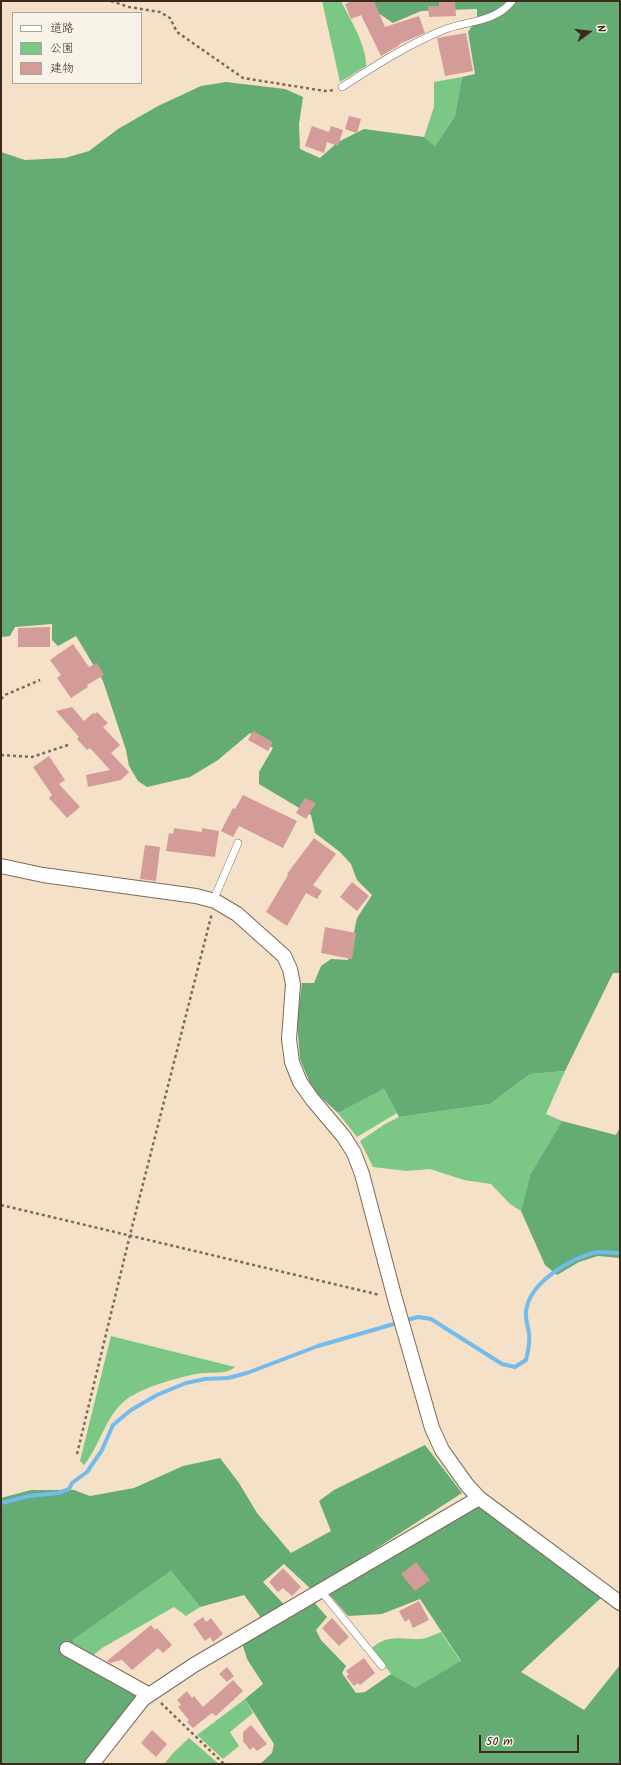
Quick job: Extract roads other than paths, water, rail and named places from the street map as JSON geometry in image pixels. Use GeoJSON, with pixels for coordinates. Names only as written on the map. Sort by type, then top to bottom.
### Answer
{"type":"FeatureCollection","features":[{"type":"Feature","properties":{"kind":"street"},"geometry":{"type":"LineString","coordinates":[[1,866],[38,875],[196,896],[214,901],[237,914],[284,956],[290,969],[293,984],[289,1039],[292,1062],[300,1082],[312,1099],[344,1137],[354,1153],[362,1174],[395,1299],[432,1428],[442,1450],[467,1485],[479,1498],[620,1603]]}},
{"type":"Feature","properties":{"kind":"street"},"geometry":{"type":"LineString","coordinates":[[92,1764],[149,1693],[194,1665],[479,1498]]}},
{"type":"Feature","properties":{"kind":"street"},"geometry":{"type":"LineString","coordinates":[[67,1649],[149,1693]]}},
{"type":"Feature","properties":{"kind":"lane"},"geometry":{"type":"LineString","coordinates":[[342,86],[441,30],[497,15],[512,1]]}},
{"type":"Feature","properties":{"kind":"lane"},"geometry":{"type":"LineString","coordinates":[[214,901],[238,843]]}},
{"type":"Feature","properties":{"kind":"lane"},"geometry":{"type":"LineString","coordinates":[[321,1591],[382,1666]]}},
{"type":"Feature","properties":{"kind":"waterway"},"geometry":{"type":"LineString","coordinates":[[1,1503],[29,1496],[58,1493],[69,1489],[72,1483],[87,1472],[102,1450],[113,1425],[131,1410],[157,1395],[186,1383],[205,1379],[228,1378],[247,1373],[318,1346],[418,1317],[431,1319],[502,1364],[515,1367],[526,1360],[529,1347],[529,1330],[526,1320],[526,1312],[529,1301],[543,1281],[576,1259],[598,1252],[620,1253]]}}]}
